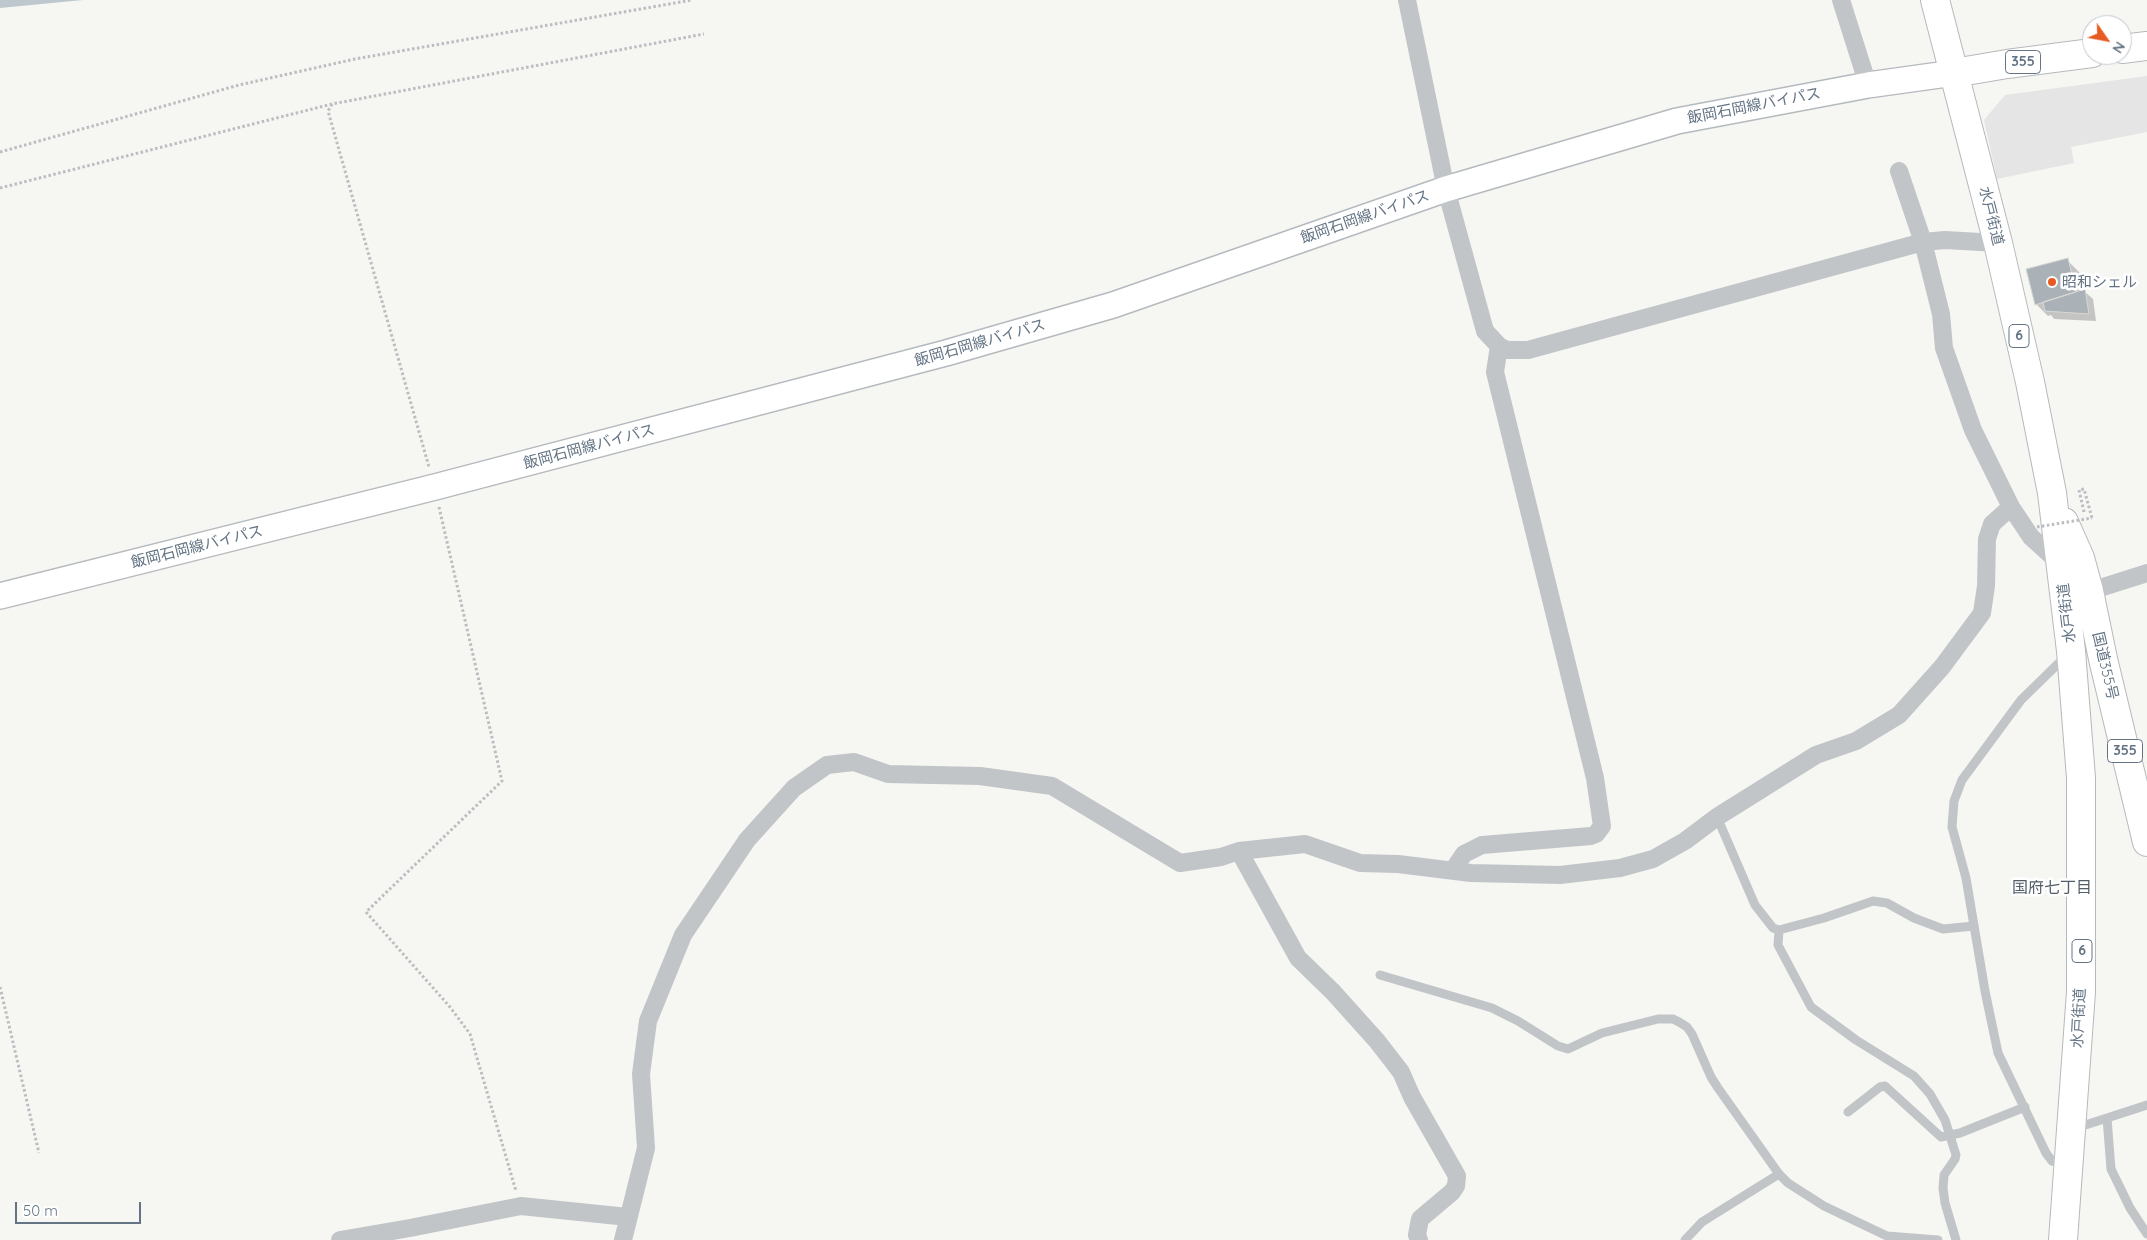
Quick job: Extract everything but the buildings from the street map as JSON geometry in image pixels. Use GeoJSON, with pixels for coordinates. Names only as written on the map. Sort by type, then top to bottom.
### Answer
{"type":"FeatureCollection","features":[{"type":"Feature","properties":{"kind":"highway","name":"水戸街道"},"geometry":{"type":"LineString","coordinates":[[1935,0],[1998,243],[2030,382],[2052,493],[2070,559],[2074,603],[2071,651],[2081,778],[2082,906],[2081,992],[2070,1166],[2063,1240]]}},
{"type":"Feature","properties":{"kind":"highway"},"geometry":{"type":"LineString","coordinates":[[2132,48],[2147,46]]}},
{"type":"Feature","properties":{"kind":"highway","name":"355"},"geometry":{"type":"LineString","coordinates":[[1954,74],[2007,64],[2082,54]]}},
{"type":"Feature","properties":{"kind":"highway","name":"国道355号"},"geometry":{"type":"LineString","coordinates":[[2074,603],[2080,615],[2088,617],[2095,623],[2147,842]]}},
{"type":"Feature","properties":{"kind":"main road","name":"飯岡石岡線バイパス"},"geometry":{"type":"LineString","coordinates":[[0,596],[434,487],[936,355],[1113,306],[1446,189],[1677,121],[1868,85],[1954,74]]}},
{"type":"Feature","properties":{"kind":"street"},"geometry":{"type":"LineString","coordinates":[[1407,0],[1446,189],[1485,330],[1499,346],[1507,350],[1528,350],[1923,242],[1945,240],[1998,243]]}},
{"type":"Feature","properties":{"kind":"street"},"geometry":{"type":"LineString","coordinates":[[1841,0],[1868,85]]}},
{"type":"Feature","properties":{"kind":"street"},"geometry":{"type":"LineString","coordinates":[[1900,171],[1923,242],[1941,314],[1944,348],[1972,430],[2011,507],[2031,537],[2044,550],[2070,559]]}},
{"type":"Feature","properties":{"kind":"street"},"geometry":{"type":"LineString","coordinates":[[1453,870],[1464,854],[1482,845],[1591,836],[1596,834],[1602,826],[1595,778],[1495,372],[1499,346]]}},
{"type":"Feature","properties":{"kind":"street"},"geometry":{"type":"LineString","coordinates":[[623,1240],[646,1148],[641,1074],[648,1021],[683,935],[747,840],[794,788],[827,765],[854,762],[888,774],[980,776],[1052,786],[1180,863],[1221,857],[1240,851],[1304,844],[1360,863],[1398,864],[1507,875],[1560,875],[1620,868],[1653,859],[1685,841],[1717,817],[1816,755],[1856,741],[1899,715],[1942,668],[1982,613],[1986,586],[1987,539],[1992,524],[2011,507]]}},
{"type":"Feature","properties":{"kind":"street"},"geometry":{"type":"LineString","coordinates":[[2074,603],[2147,574]]}},
{"type":"Feature","properties":{"kind":"street"},"geometry":{"type":"LineString","coordinates":[[1240,851],[1298,958],[1333,992],[1377,1040],[1401,1072],[1412,1097],[1457,1176],[1456,1186],[1452,1192],[1420,1219],[1417,1235],[1419,1240]]}},
{"type":"Feature","properties":{"kind":"street"},"geometry":{"type":"LineString","coordinates":[[340,1240],[411,1234],[521,1206],[628,1217]]}},
{"type":"Feature","properties":{"kind":"lane"},"geometry":{"type":"LineString","coordinates":[[2070,1166],[2052,1161],[2046,1153],[2026,1107],[1998,1053],[1985,991],[1966,878],[1952,827],[1954,801],[1962,780],[2022,700],[2071,651]]}},
{"type":"Feature","properties":{"kind":"lane"},"geometry":{"type":"LineString","coordinates":[[1717,817],[1755,905],[1770,925],[1779,930],[1824,918],[1873,901],[1887,903],[1914,918],[1942,929],[1974,926]]}},
{"type":"Feature","properties":{"kind":"lane"},"geometry":{"type":"LineString","coordinates":[[1779,930],[1778,945],[1811,1007],[1856,1040],[1914,1076],[1930,1094],[1945,1120],[1951,1135],[1955,1159],[1942,1181],[1945,1203],[1956,1240]]}},
{"type":"Feature","properties":{"kind":"lane"},"geometry":{"type":"LineString","coordinates":[[1380,975],[1492,1008],[1518,1021],[1558,1046],[1568,1049],[1602,1033],[1658,1018],[1673,1019],[1687,1027],[1692,1034],[1711,1077],[1779,1174],[1788,1183],[1824,1206],[1887,1236],[1938,1240]]}},
{"type":"Feature","properties":{"kind":"lane"},"geometry":{"type":"LineString","coordinates":[[1848,1112],[1880,1087],[1885,1086],[1941,1137],[2026,1107]]}},
{"type":"Feature","properties":{"kind":"lane"},"geometry":{"type":"LineString","coordinates":[[2072,1129],[2147,1105]]}},
{"type":"Feature","properties":{"kind":"lane"},"geometry":{"type":"LineString","coordinates":[[2107,1118],[2111,1169],[2130,1208],[2147,1234]]}},
{"type":"Feature","properties":{"kind":"lane"},"geometry":{"type":"LineString","coordinates":[[1685,1240],[1702,1222],[1779,1174]]}},
{"type":"Feature","properties":{"kind":"path"},"geometry":{"type":"LineString","coordinates":[[0,152],[239,85],[354,59],[692,0]]}},
{"type":"Feature","properties":{"kind":"path"},"geometry":{"type":"LineString","coordinates":[[0,188],[332,104],[704,34]]}},
{"type":"Feature","properties":{"kind":"path"},"geometry":{"type":"LineString","coordinates":[[332,104],[328,111],[434,487],[502,781],[366,912],[450,1007],[470,1034],[521,1206]]}},
{"type":"Feature","properties":{"kind":"path"},"geometry":{"type":"LineString","coordinates":[[2037,527],[2092,518],[2084,489],[2079,490],[2084,514],[2078,515]]}},
{"type":"Feature","properties":{"kind":"path"},"geometry":{"type":"LineString","coordinates":[[0,988],[39,1153]]}},
{"type":"Feature","properties":{"kind":"shaded area"},"geometry":{"type":"Polygon","coordinates":[[[0,0],[83,0],[0,8],[0,0]]]}},
{"type":"Feature","properties":{"kind":"shaded area"},"geometry":{"type":"Polygon","coordinates":[[[2147,76],[2147,132],[2071,147],[2074,163],[1997,179],[1984,120],[2005,95],[2147,76]]]}},
{"type":"Feature","properties":{"kind":"place","name":"昭和シェル"},"geometry":{"type":"Point","coordinates":[2052,282]}},
{"type":"Feature","properties":{"kind":"district","name":"国府七丁目"},"geometry":{"type":"Point","coordinates":[2052,888]}}]}
